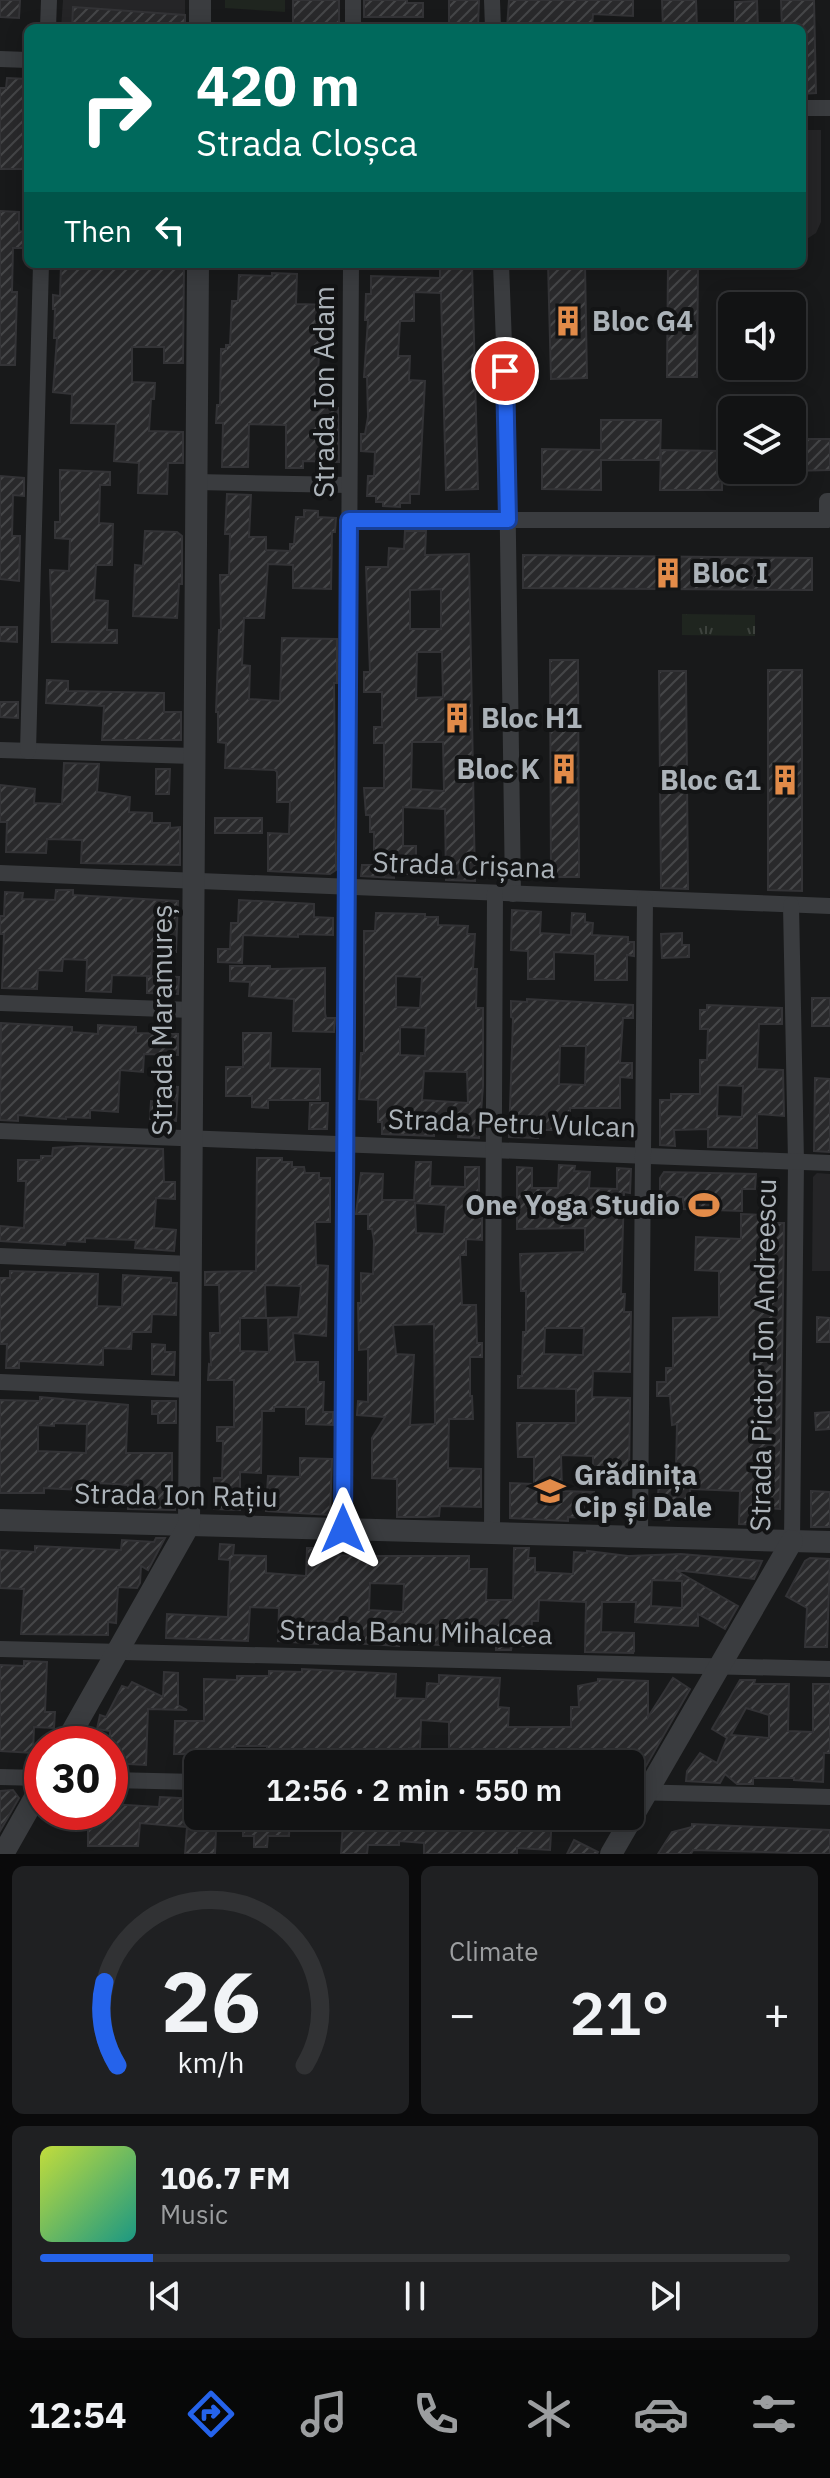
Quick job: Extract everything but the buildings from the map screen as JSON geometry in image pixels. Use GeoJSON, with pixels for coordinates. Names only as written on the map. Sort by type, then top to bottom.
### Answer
{"type":"FeatureCollection","features":[{"type":"Feature","properties":{"kind":"street"},"geometry":{"type":"LineString","coordinates":[[48,24],[49,0]]}},
{"type":"Feature","properties":{"kind":"street"},"geometry":{"type":"LineString","coordinates":[[200,0],[200,24]]}},
{"type":"Feature","properties":{"kind":"street"},"geometry":{"type":"LineString","coordinates":[[353,0],[353,24]]}},
{"type":"Feature","properties":{"kind":"street"},"geometry":{"type":"LineString","coordinates":[[492,0],[493,24]]}},
{"type":"Feature","properties":{"kind":"street"},"geometry":{"type":"LineString","coordinates":[[0,59],[24,60]]}},
{"type":"Feature","properties":{"kind":"street"},"geometry":{"type":"LineString","coordinates":[[806,108],[830,108]]}},
{"type":"Feature","properties":{"kind":"street"},"geometry":{"type":"LineString","coordinates":[[28,751],[41,268]]}},
{"type":"Feature","properties":{"kind":"street","name":"Strada Maramureș"},"geometry":{"type":"LineString","coordinates":[[75,1726],[189,1525],[198,268]]}},
{"type":"Feature","properties":{"kind":"street","name":"Strada Ion Adam"},"geometry":{"type":"LineString","coordinates":[[343,1529],[351,268]]}},
{"type":"Feature","properties":{"kind":"street"},"geometry":{"type":"LineString","coordinates":[[501,268],[513,894]]}},
{"type":"Feature","properties":{"kind":"street"},"geometry":{"type":"LineString","coordinates":[[196,482],[349,485]]}},
{"type":"Feature","properties":{"kind":"street"},"geometry":{"type":"LineString","coordinates":[[349,520],[827,520],[827,501],[830,501]]}},
{"type":"Feature","properties":{"kind":"street"},"geometry":{"type":"LineString","coordinates":[[0,750],[193,756]]}},
{"type":"Feature","properties":{"kind":"street","name":"Strada Crișana"},"geometry":{"type":"LineString","coordinates":[[0,873],[830,906]]}},
{"type":"Feature","properties":{"kind":"street"},"geometry":{"type":"LineString","coordinates":[[492,1533],[495,893]]}},
{"type":"Feature","properties":{"kind":"street"},"geometry":{"type":"LineString","coordinates":[[640,1537],[645,899]]}},
{"type":"Feature","properties":{"kind":"street","name":"Strada Pictor Ion Andreescu"},"geometry":{"type":"LineString","coordinates":[[644,1783],[720,1665],[792,1541],[796,1162],[791,905]]}},
{"type":"Feature","properties":{"kind":"street"},"geometry":{"type":"LineString","coordinates":[[0,1003],[192,1010]]}},
{"type":"Feature","properties":{"kind":"street","name":"Strada Petru Vulcan"},"geometry":{"type":"LineString","coordinates":[[0,1131],[830,1163]]}},
{"type":"Feature","properties":{"kind":"street"},"geometry":{"type":"LineString","coordinates":[[0,1256],[191,1264]]}},
{"type":"Feature","properties":{"kind":"street"},"geometry":{"type":"LineString","coordinates":[[0,1382],[190,1390]]}},
{"type":"Feature","properties":{"kind":"street","name":"Strada Ion Rațiu"},"geometry":{"type":"LineString","coordinates":[[0,1520],[830,1542]]}},
{"type":"Feature","properties":{"kind":"street","name":"Strada Banu Mihalcea"},"geometry":{"type":"LineString","coordinates":[[0,1649],[830,1669]]}},
{"type":"Feature","properties":{"kind":"street"},"geometry":{"type":"LineString","coordinates":[[0,1777],[24,1778]]}},
{"type":"Feature","properties":{"kind":"street"},"geometry":{"type":"LineString","coordinates":[[128,1780],[184,1782]]}},
{"type":"Feature","properties":{"kind":"street"},"geometry":{"type":"LineString","coordinates":[[644,1792],[830,1797]]}},
{"type":"Feature","properties":{"kind":"street"},"geometry":{"type":"LineString","coordinates":[[3,1854],[24,1817]]}},
{"type":"Feature","properties":{"kind":"street","name":"Strada Pictor Ion Andreescu"},"geometry":{"type":"LineString","coordinates":[[611,1854],[621,1830]]}},
{"type":"Feature","properties":{"kind":"shaded area"},"geometry":{"type":"Polygon","coordinates":[[[63,0],[185,0],[185,24],[61,24],[63,0]]]}},
{"type":"Feature","properties":{"kind":"shaded area"},"geometry":{"type":"Polygon","coordinates":[[[806,130],[821,130],[821,222],[816,233],[806,239],[806,130]]]}},
{"type":"Feature","properties":{"kind":"shaded area"},"geometry":{"type":"Polygon","coordinates":[[[817,1173],[830,1174],[830,1271],[812,1271],[813,1177],[817,1173]]]}},
{"type":"Feature","properties":{"kind":"green space"},"geometry":{"type":"Polygon","coordinates":[[[225,0],[285,0],[285,12],[225,8],[225,0]]]}},
{"type":"Feature","properties":{"kind":"green space"},"geometry":{"type":"Polygon","coordinates":[[[682,614],[755,615],[755,636],[682,635],[682,614]]]}},
{"type":"Feature","properties":{"kind":"place","name":"Bloc G4"},"geometry":{"type":"Point","coordinates":[568,321]}},
{"type":"Feature","properties":{"kind":"place","name":"Bloc I"},"geometry":{"type":"Point","coordinates":[668,573]}},
{"type":"Feature","properties":{"kind":"place","name":"Bloc H1"},"geometry":{"type":"Point","coordinates":[457,718]}},
{"type":"Feature","properties":{"kind":"place","name":"Bloc K"},"geometry":{"type":"Point","coordinates":[564,769]}},
{"type":"Feature","properties":{"kind":"place","name":"Bloc G1"},"geometry":{"type":"Point","coordinates":[785,780]}},
{"type":"Feature","properties":{"kind":"place","name":"One Yoga Studio"},"geometry":{"type":"Point","coordinates":[704,1205]}},
{"type":"Feature","properties":{"kind":"place","name":"Grădinița Cip și Dale"},"geometry":{"type":"Point","coordinates":[550,1491]}},
{"type":"Feature","properties":{"kind":"route"},"geometry":{"type":"LineString","coordinates":[[343,1529],[349,520],[508,520],[505,371]]}}]}
